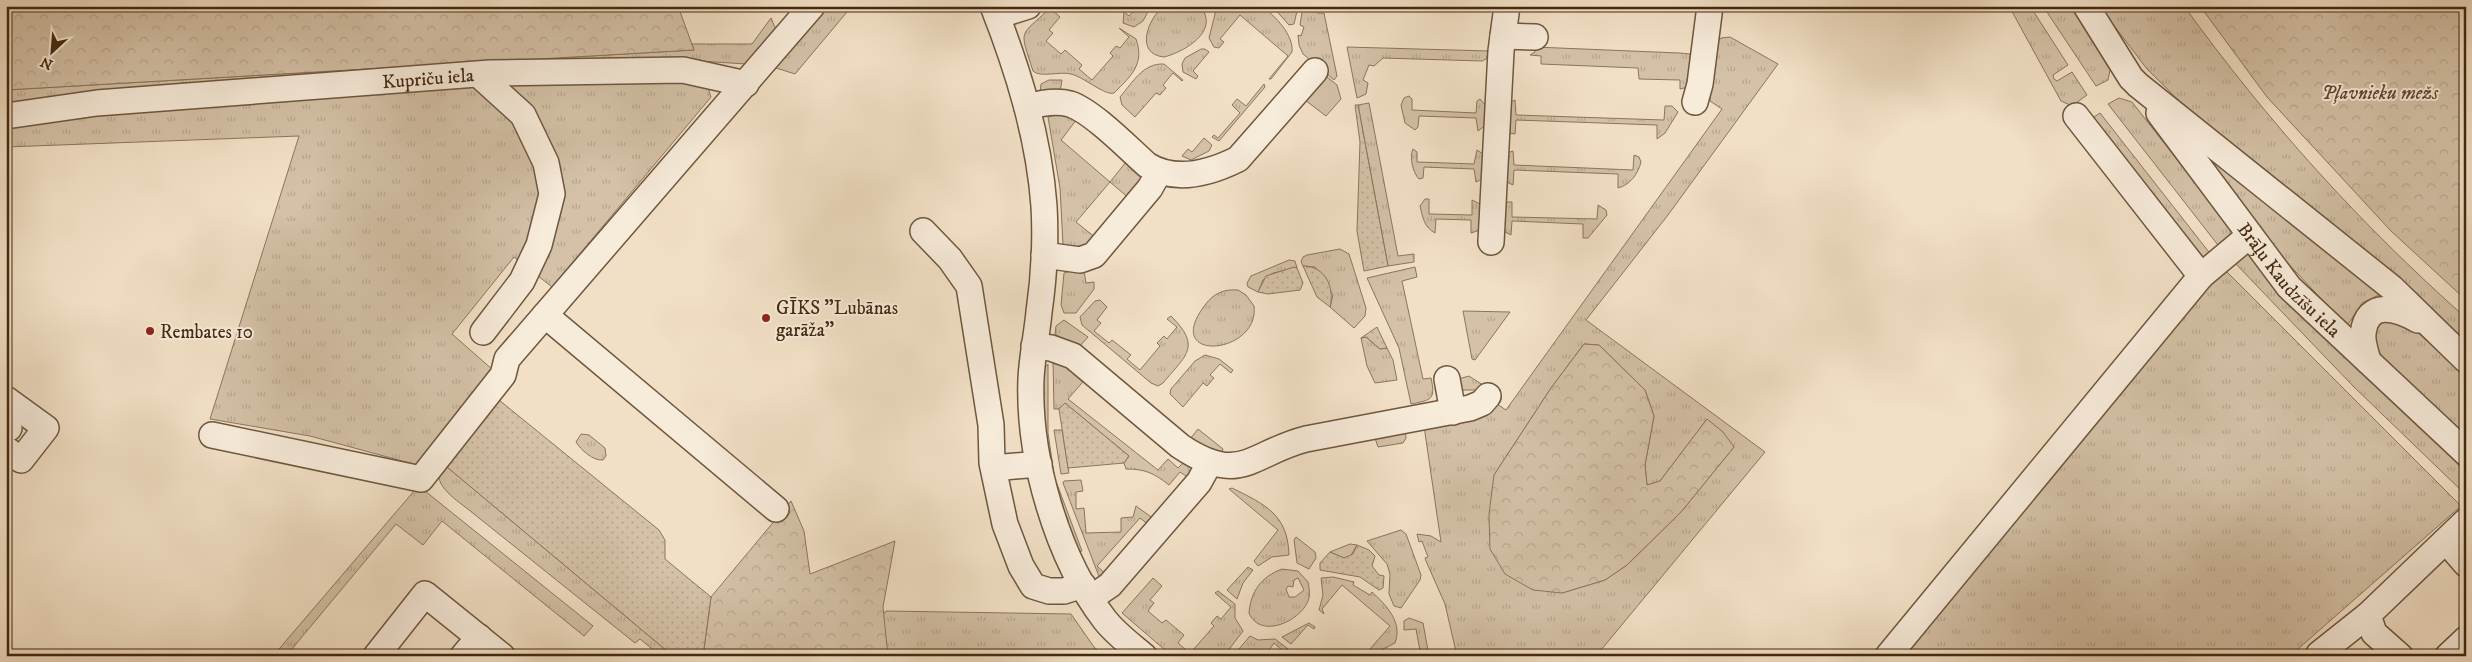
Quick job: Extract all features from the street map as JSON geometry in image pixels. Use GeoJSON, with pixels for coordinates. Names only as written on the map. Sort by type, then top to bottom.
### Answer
{"type":"FeatureCollection","features":[{"type":"Feature","properties":{"kind":"street"},"geometry":{"type":"LineString","coordinates":[[212,435],[421,479],[503,375],[516,363],[545,315],[812,6]]}},
{"type":"Feature","properties":{"kind":"street"},"geometry":{"type":"LineString","coordinates":[[1028,6],[995,11],[1027,107],[1036,147],[1044,207],[1044,255],[1031,380],[1032,407],[1039,464],[1058,531],[1087,592],[1110,626],[1144,656]]}},
{"type":"Feature","properties":{"kind":"street"},"geometry":{"type":"LineString","coordinates":[[1491,242],[1503,36],[1507,6]]}},
{"type":"Feature","properties":{"kind":"street","name":"Brāļu Kaudzīšu iela"},"geometry":{"type":"LineString","coordinates":[[2086,6],[2130,78],[2386,284],[2466,360]]}},
{"type":"Feature","properties":{"kind":"street"},"geometry":{"type":"LineString","coordinates":[[1695,102],[1700,84],[1707,29]]}},
{"type":"Feature","properties":{"kind":"street"},"geometry":{"type":"LineString","coordinates":[[1503,36],[1535,37]]}},
{"type":"Feature","properties":{"kind":"street","name":"Kupriču iela"},"geometry":{"type":"LineString","coordinates":[[6,116],[97,102],[480,75],[683,70],[746,84]]}},
{"type":"Feature","properties":{"kind":"street"},"geometry":{"type":"LineString","coordinates":[[1027,107],[1056,102],[1070,104],[1083,110],[1147,165],[1170,176],[1200,172],[1223,166],[1238,159],[1315,71]]}},
{"type":"Feature","properties":{"kind":"street"},"geometry":{"type":"LineString","coordinates":[[480,75],[523,115],[546,163],[552,194],[539,245],[522,280],[483,332]]}},
{"type":"Feature","properties":{"kind":"street","name":"Brāļu Kaudzīšu iela"},"geometry":{"type":"LineString","coordinates":[[2138,85],[2289,287],[2466,453]]}},
{"type":"Feature","properties":{"kind":"street"},"geometry":{"type":"LineString","coordinates":[[2076,116],[2200,276]]}},
{"type":"Feature","properties":{"kind":"street"},"geometry":{"type":"LineString","coordinates":[[1044,255],[1080,260],[1094,255],[1150,188],[1159,172]]}},
{"type":"Feature","properties":{"kind":"street"},"geometry":{"type":"LineString","coordinates":[[923,231],[950,259],[969,286],[991,425],[992,463],[1004,524],[1021,566],[1033,586],[1049,591],[1087,592],[1110,585],[1199,482],[1210,462]]}},
{"type":"Feature","properties":{"kind":"street"},"geometry":{"type":"LineString","coordinates":[[1888,656],[2200,276],[2250,235]]}},
{"type":"Feature","properties":{"kind":"street"},"geometry":{"type":"LineString","coordinates":[[2368,361],[2363,334],[2369,318],[2377,311],[2387,308],[2399,310],[2427,324]]}},
{"type":"Feature","properties":{"kind":"street"},"geometry":{"type":"LineString","coordinates":[[545,315],[776,509]]}},
{"type":"Feature","properties":{"kind":"street"},"geometry":{"type":"LineString","coordinates":[[1034,346],[1051,348],[1073,356],[1180,446],[1210,462],[1231,465],[1251,463],[1282,446],[1306,439],[1470,408],[1482,403],[1488,396]]}},
{"type":"Feature","properties":{"kind":"street"},"geometry":{"type":"LineString","coordinates":[[1447,379],[1453,412]]}},
{"type":"Feature","properties":{"kind":"street"},"geometry":{"type":"LineString","coordinates":[[6,399],[46,428],[21,460],[7,434]]}},
{"type":"Feature","properties":{"kind":"street"},"geometry":{"type":"LineString","coordinates":[[1004,467],[1039,464]]}},
{"type":"Feature","properties":{"kind":"street"},"geometry":{"type":"LineString","coordinates":[[2318,654],[2368,615],[2466,521]]}},
{"type":"Feature","properties":{"kind":"street"},"geometry":{"type":"LineString","coordinates":[[2446,541],[2466,564]]}},
{"type":"Feature","properties":{"kind":"street"},"geometry":{"type":"LineString","coordinates":[[376,656],[425,594],[502,656]]}},
{"type":"Feature","properties":{"kind":"street"},"geometry":{"type":"LineString","coordinates":[[2368,615],[2374,633],[2400,656]]}},
{"type":"Feature","properties":{"kind":"street"},"geometry":{"type":"LineString","coordinates":[[463,656],[479,637]]}},
{"type":"Feature","properties":{"kind":"street"},"geometry":{"type":"LineString","coordinates":[[2448,656],[2466,639]]}},
{"type":"Feature","properties":{"kind":"green space"},"geometry":{"type":"Polygon","coordinates":[[[6,6],[678,6],[694,50],[6,90],[6,6]]]}},
{"type":"Feature","properties":{"kind":"green space"},"geometry":{"type":"Polygon","coordinates":[[[824,6],[852,6],[795,74],[773,67],[824,6]]]}},
{"type":"Feature","properties":{"kind":"green space"},"geometry":{"type":"Polygon","coordinates":[[[1138,6],[1151,6],[1143,21],[1134,27],[1123,23],[1124,12],[1129,16],[1138,6]]]}},
{"type":"Feature","properties":{"kind":"green space"},"geometry":{"type":"Polygon","coordinates":[[[1164,6],[1200,6],[1205,15],[1206,24],[1203,32],[1190,45],[1164,57],[1155,54],[1149,49],[1147,35],[1153,19],[1164,6]]]}},
{"type":"Feature","properties":{"kind":"green space"},"geometry":{"type":"Polygon","coordinates":[[[1217,6],[1262,6],[1283,26],[1290,39],[1292,52],[1271,79],[1269,79],[1288,56],[1240,15],[1220,39],[1224,42],[1219,48],[1214,47],[1209,38],[1217,6]]]}},
{"type":"Feature","properties":{"kind":"green space"},"geometry":{"type":"Polygon","coordinates":[[[1272,6],[1294,6],[1294,11],[1297,11],[1294,24],[1289,25],[1272,6]]]}},
{"type":"Feature","properties":{"kind":"green space"},"geometry":{"type":"Polygon","coordinates":[[[1303,6],[1318,13],[1324,13],[1337,76],[1334,80],[1303,54],[1299,45],[1298,35],[1301,36],[1304,27],[1300,25],[1303,6]]]}},
{"type":"Feature","properties":{"kind":"green space"},"geometry":{"type":"Polygon","coordinates":[[[2009,6],[2030,6],[2068,65],[2053,75],[2054,79],[2057,81],[2072,72],[2087,95],[2072,106],[2061,101],[2009,6]]]}},
{"type":"Feature","properties":{"kind":"green space"},"geometry":{"type":"Polygon","coordinates":[[[2043,6],[2072,6],[2110,70],[2108,80],[2096,86],[2043,6]]]}},
{"type":"Feature","properties":{"kind":"green space"},"geometry":{"type":"Polygon","coordinates":[[[2099,6],[2184,6],[2248,90],[2316,170],[2389,245],[2466,318],[2466,345],[2216,137],[2147,69],[2099,6]]]}},
{"type":"Feature","properties":{"kind":"green space","name":"Pļavnieku mežs"},"geometry":{"type":"Polygon","coordinates":[[[2200,6],[2466,6],[2466,300],[2391,231],[2267,97],[2200,6]]]}},
{"type":"Feature","properties":{"kind":"green space"},"geometry":{"type":"Polygon","coordinates":[[[1050,8],[1060,17],[1049,30],[1053,33],[1046,41],[1061,54],[1065,50],[1082,65],[1079,69],[1092,80],[1113,56],[1110,53],[1116,46],[1120,48],[1129,37],[1119,28],[1136,39],[1139,56],[1135,69],[1114,93],[1105,92],[1071,74],[1040,74],[1033,71],[1025,47],[1025,34],[1032,24],[1050,8]]]}},
{"type":"Feature","properties":{"kind":"green space"},"geometry":{"type":"Polygon","coordinates":[[[771,18],[776,30],[747,64],[699,61],[711,97],[552,287],[514,257],[452,334],[493,370],[417,465],[310,436],[210,419],[299,136],[6,147],[6,90],[694,50],[692,44],[752,44],[771,18]]]}},
{"type":"Feature","properties":{"kind":"green space"},"geometry":{"type":"Polygon","coordinates":[[[1730,37],[1778,64],[1668,215],[1586,320],[1765,452],[1596,656],[1457,656],[1445,604],[1426,561],[1425,558],[1428,557],[1422,541],[1419,542],[1417,534],[1431,536],[1441,542],[1424,426],[1494,402],[1506,410],[1722,109],[1710,101],[1712,59],[1721,38],[1730,37]],[[1584,344],[1551,388],[1494,475],[1562,593],[1605,580],[1627,565],[1681,512],[1734,447],[1707,419],[1660,481],[1647,485],[1645,465],[1654,416],[1645,390],[1599,345],[1584,344]]]}},
{"type":"Feature","properties":{"kind":"green space"},"geometry":{"type":"Polygon","coordinates":[[[1347,47],[1489,51],[1486,59],[1482,61],[1383,58],[1374,66],[1369,65],[1363,80],[1368,83],[1366,94],[1357,98],[1347,47]]]}},
{"type":"Feature","properties":{"kind":"green space"},"geometry":{"type":"Polygon","coordinates":[[[1535,47],[1690,54],[1696,65],[1688,87],[1680,89],[1680,80],[1639,79],[1638,68],[1541,64],[1541,56],[1530,55],[1535,52],[1535,47]]]}},
{"type":"Feature","properties":{"kind":"green space"},"geometry":{"type":"Polygon","coordinates":[[[1201,49],[1209,52],[1193,71],[1198,76],[1196,79],[1183,72],[1182,64],[1185,58],[1201,49]]]}},
{"type":"Feature","properties":{"kind":"green space"},"geometry":{"type":"Polygon","coordinates":[[[1164,64],[1183,80],[1173,73],[1163,85],[1166,88],[1160,95],[1156,93],[1135,117],[1122,105],[1120,97],[1144,70],[1164,64]]]}},
{"type":"Feature","properties":{"kind":"green space"},"geometry":{"type":"Polygon","coordinates":[[[1322,73],[1337,85],[1341,99],[1326,116],[1301,97],[1322,73]]]}},
{"type":"Feature","properties":{"kind":"green space"},"geometry":{"type":"Polygon","coordinates":[[[1049,80],[1062,80],[1060,92],[1040,93],[1041,84],[1049,80]]]}},
{"type":"Feature","properties":{"kind":"green space"},"geometry":{"type":"Polygon","coordinates":[[[1264,84],[1265,87],[1219,141],[1212,137],[1214,135],[1218,138],[1240,113],[1232,105],[1237,99],[1246,106],[1264,84]]]}},
{"type":"Feature","properties":{"kind":"green space"},"geometry":{"type":"Polygon","coordinates":[[[1409,96],[1412,99],[1412,110],[1476,113],[1477,101],[1480,99],[1486,106],[1486,125],[1478,131],[1476,118],[1419,116],[1418,127],[1415,130],[1405,123],[1401,105],[1404,98],[1409,96]]]}},
{"type":"Feature","properties":{"kind":"green space"},"geometry":{"type":"Polygon","coordinates":[[[2119,98],[2132,102],[2232,230],[2229,242],[2221,249],[2108,104],[2119,98]]]}},
{"type":"Feature","properties":{"kind":"green space"},"geometry":{"type":"Polygon","coordinates":[[[1515,100],[1516,115],[1664,120],[1665,106],[1672,106],[1678,112],[1665,133],[1657,139],[1657,125],[1516,120],[1515,134],[1509,133],[1507,104],[1515,100]]]}},
{"type":"Feature","properties":{"kind":"green space"},"geometry":{"type":"Polygon","coordinates":[[[1369,103],[1398,256],[1414,254],[1414,262],[1388,266],[1358,105],[1369,103]]]}},
{"type":"Feature","properties":{"kind":"green space"},"geometry":{"type":"Polygon","coordinates":[[[1355,105],[1358,105],[1388,266],[1364,271],[1357,231],[1360,142],[1355,105]]]}},
{"type":"Feature","properties":{"kind":"green space"},"geometry":{"type":"Polygon","coordinates":[[[1062,113],[1077,119],[1061,140],[1110,182],[1076,222],[1096,238],[1089,244],[1081,246],[1063,245],[1060,188],[1048,117],[1062,113]]]}},
{"type":"Feature","properties":{"kind":"green space"},"geometry":{"type":"Polygon","coordinates":[[[2100,113],[2212,256],[2202,265],[2088,121],[2100,113]]]}},
{"type":"Feature","properties":{"kind":"green space"},"geometry":{"type":"Polygon","coordinates":[[[2173,126],[2383,293],[2362,303],[2347,326],[2263,237],[2173,126]]]}},
{"type":"Feature","properties":{"kind":"green space"},"geometry":{"type":"Polygon","coordinates":[[[1204,138],[1212,145],[1209,151],[1191,160],[1182,156],[1188,149],[1192,152],[1204,138]]]}},
{"type":"Feature","properties":{"kind":"green space"},"geometry":{"type":"Polygon","coordinates":[[[1413,149],[1417,152],[1417,162],[1474,164],[1477,150],[1483,154],[1484,174],[1476,182],[1474,169],[1424,167],[1423,178],[1419,179],[1412,165],[1411,156],[1413,149]]]}},
{"type":"Feature","properties":{"kind":"green space"},"geometry":{"type":"Polygon","coordinates":[[[1513,151],[1514,165],[1633,170],[1634,155],[1639,157],[1641,162],[1633,178],[1618,188],[1618,174],[1514,170],[1513,185],[1503,180],[1507,153],[1513,151]]]}},
{"type":"Feature","properties":{"kind":"green space"},"geometry":{"type":"Polygon","coordinates":[[[1126,162],[1145,176],[1130,199],[1110,182],[1126,162]]]}},
{"type":"Feature","properties":{"kind":"green space"},"geometry":{"type":"Polygon","coordinates":[[[1425,199],[1429,199],[1429,214],[1472,215],[1472,200],[1482,205],[1480,230],[1471,233],[1471,220],[1436,219],[1435,233],[1428,228],[1423,218],[1420,206],[1425,199]]]}},
{"type":"Feature","properties":{"kind":"green space"},"geometry":{"type":"Polygon","coordinates":[[[1506,202],[1512,202],[1512,217],[1597,219],[1598,205],[1606,210],[1607,215],[1588,238],[1583,238],[1583,224],[1512,221],[1511,235],[1501,230],[1502,206],[1506,202]]]}},
{"type":"Feature","properties":{"kind":"green space"},"geometry":{"type":"Polygon","coordinates":[[[1340,249],[1349,254],[1366,308],[1365,316],[1354,328],[1330,307],[1333,295],[1315,267],[1303,266],[1301,262],[1303,257],[1307,255],[1340,249]]]}},
{"type":"Feature","properties":{"kind":"green space"},"geometry":{"type":"Polygon","coordinates":[[[2253,254],[2285,293],[2457,463],[2465,475],[2466,495],[2354,387],[2234,262],[2244,255],[2253,254]]]}},
{"type":"Feature","properties":{"kind":"green space"},"geometry":{"type":"Polygon","coordinates":[[[1289,260],[1295,261],[1297,268],[1273,273],[1263,280],[1258,292],[1248,287],[1247,283],[1251,276],[1289,260]]]}},
{"type":"Feature","properties":{"kind":"green space"},"geometry":{"type":"Polygon","coordinates":[[[1303,266],[1317,270],[1327,279],[1331,292],[1330,307],[1317,297],[1303,266]]]}},
{"type":"Feature","properties":{"kind":"green space"},"geometry":{"type":"Polygon","coordinates":[[[1294,267],[1297,268],[1303,283],[1300,290],[1268,294],[1258,292],[1266,276],[1294,267]]]}},
{"type":"Feature","properties":{"kind":"green space"},"geometry":{"type":"Polygon","coordinates":[[[1415,267],[1417,277],[1402,281],[1423,379],[1431,378],[1433,391],[1427,400],[1411,404],[1399,348],[1367,278],[1415,267]]]}},
{"type":"Feature","properties":{"kind":"green space"},"geometry":{"type":"Polygon","coordinates":[[[1073,270],[1084,271],[1086,283],[1094,282],[1094,289],[1076,313],[1064,313],[1061,305],[1064,273],[1073,270]]]}},
{"type":"Feature","properties":{"kind":"green space"},"geometry":{"type":"Polygon","coordinates":[[[2226,271],[2461,506],[2290,656],[1901,656],[2210,284],[2226,271]]]}},
{"type":"Feature","properties":{"kind":"green space"},"geometry":{"type":"Polygon","coordinates":[[[1228,290],[1238,290],[1246,295],[1254,306],[1252,322],[1243,335],[1229,343],[1215,346],[1202,344],[1195,337],[1194,324],[1205,305],[1212,297],[1220,293],[1228,290]]]}},
{"type":"Feature","properties":{"kind":"green space"},"geometry":{"type":"Polygon","coordinates":[[[1100,300],[1107,307],[1097,320],[1101,323],[1094,331],[1109,343],[1112,340],[1131,355],[1127,359],[1140,370],[1160,346],[1157,343],[1164,336],[1167,339],[1177,327],[1167,319],[1171,316],[1180,327],[1186,336],[1188,343],[1187,351],[1184,358],[1163,383],[1158,386],[1151,383],[1082,325],[1080,317],[1095,301],[1100,300]]]}},
{"type":"Feature","properties":{"kind":"green space"},"geometry":{"type":"Polygon","coordinates":[[[1463,311],[1510,312],[1475,360],[1472,359],[1463,311]]]}},
{"type":"Feature","properties":{"kind":"green space"},"geometry":{"type":"Polygon","coordinates":[[[1064,320],[1088,337],[1078,348],[1055,334],[1056,326],[1064,320]]]}},
{"type":"Feature","properties":{"kind":"green space"},"geometry":{"type":"Polygon","coordinates":[[[2381,320],[2408,324],[2466,376],[2466,436],[2376,351],[2374,331],[2381,320]]]}},
{"type":"Feature","properties":{"kind":"green space"},"geometry":{"type":"Polygon","coordinates":[[[1377,327],[1387,348],[1380,349],[1366,337],[1361,338],[1377,327]]]}},
{"type":"Feature","properties":{"kind":"green space"},"geometry":{"type":"Polygon","coordinates":[[[1366,337],[1380,349],[1387,348],[1393,360],[1397,380],[1375,383],[1367,366],[1361,338],[1366,337]]]}},
{"type":"Feature","properties":{"kind":"green space"},"geometry":{"type":"Polygon","coordinates":[[[1584,344],[1599,345],[1645,390],[1654,416],[1645,465],[1647,485],[1660,481],[1707,419],[1723,432],[1734,447],[1681,512],[1627,565],[1605,580],[1562,593],[1533,590],[1505,574],[1490,549],[1489,514],[1494,475],[1551,388],[1584,344]]]}},
{"type":"Feature","properties":{"kind":"green space"},"geometry":{"type":"Polygon","coordinates":[[[1205,355],[1219,359],[1233,370],[1231,373],[1220,364],[1210,375],[1214,378],[1207,386],[1203,383],[1183,407],[1170,394],[1171,389],[1195,361],[1205,355]]]}},
{"type":"Feature","properties":{"kind":"green space"},"geometry":{"type":"Polygon","coordinates":[[[1053,361],[1060,361],[1087,377],[1068,399],[1158,470],[1168,459],[1178,468],[1186,460],[1194,465],[1189,478],[1180,472],[1169,485],[1149,472],[1126,469],[1124,463],[1129,456],[1065,403],[1059,409],[1054,409],[1053,361]]]}},
{"type":"Feature","properties":{"kind":"green space"},"geometry":{"type":"Polygon","coordinates":[[[1048,364],[1048,433],[1054,474],[1051,474],[1043,432],[1043,370],[1048,364]]]}},
{"type":"Feature","properties":{"kind":"green space"},"geometry":{"type":"Polygon","coordinates":[[[1469,376],[1483,385],[1478,390],[1463,390],[1455,380],[1469,376]]]}},
{"type":"Feature","properties":{"kind":"green space"},"geometry":{"type":"Polygon","coordinates":[[[499,400],[659,530],[665,540],[665,559],[711,597],[703,656],[673,656],[441,462],[499,400]]]}},
{"type":"Feature","properties":{"kind":"green space"},"geometry":{"type":"Polygon","coordinates":[[[1065,403],[1129,456],[1124,463],[1068,468],[1059,409],[1065,403]]]}},
{"type":"Feature","properties":{"kind":"green space"},"geometry":{"type":"Polygon","coordinates":[[[1198,429],[1223,449],[1222,452],[1219,454],[1190,439],[1198,429]]]}},
{"type":"Feature","properties":{"kind":"green space"},"geometry":{"type":"Polygon","coordinates":[[[1405,429],[1406,438],[1403,443],[1378,447],[1374,435],[1405,429]]]}},
{"type":"Feature","properties":{"kind":"green space"},"geometry":{"type":"Polygon","coordinates":[[[1054,430],[1062,430],[1069,473],[1061,474],[1054,430]]]}},
{"type":"Feature","properties":{"kind":"green space"},"geometry":{"type":"Polygon","coordinates":[[[581,434],[589,435],[605,448],[606,456],[603,460],[591,457],[578,445],[576,442],[581,434]]]}},
{"type":"Feature","properties":{"kind":"green space"},"geometry":{"type":"Polygon","coordinates":[[[441,462],[673,656],[661,656],[640,639],[635,643],[457,501],[441,484],[438,470],[441,462]]]}},
{"type":"Feature","properties":{"kind":"green space"},"geometry":{"type":"Polygon","coordinates":[[[1081,480],[1083,491],[1076,492],[1076,509],[1084,508],[1086,533],[1121,532],[1121,518],[1133,517],[1136,506],[1154,519],[1149,525],[1140,518],[1097,566],[1107,575],[1100,579],[1063,483],[1064,481],[1081,480]]]}},
{"type":"Feature","properties":{"kind":"green space"},"geometry":{"type":"Polygon","coordinates":[[[1054,484],[1057,484],[1082,551],[1078,552],[1054,484]]]}},
{"type":"Feature","properties":{"kind":"green space"},"geometry":{"type":"Polygon","coordinates":[[[1232,488],[1264,505],[1279,520],[1288,541],[1289,555],[1272,557],[1258,566],[1254,561],[1278,530],[1229,489],[1232,488]]]}},
{"type":"Feature","properties":{"kind":"green space"},"geometry":{"type":"Polygon","coordinates":[[[414,491],[425,491],[593,626],[584,636],[442,521],[423,545],[396,524],[286,656],[273,656],[414,491]]]}},
{"type":"Feature","properties":{"kind":"green space"},"geometry":{"type":"Polygon","coordinates":[[[791,501],[804,531],[810,574],[895,541],[883,607],[888,656],[703,656],[711,597],[791,501]]]}},
{"type":"Feature","properties":{"kind":"green space"},"geometry":{"type":"Polygon","coordinates":[[[1401,530],[1406,534],[1421,575],[1420,580],[1401,608],[1394,606],[1389,594],[1390,574],[1387,564],[1367,541],[1401,530]]]}},
{"type":"Feature","properties":{"kind":"green space"},"geometry":{"type":"Polygon","coordinates":[[[1296,537],[1315,552],[1316,558],[1309,569],[1297,563],[1294,540],[1296,537]]]}},
{"type":"Feature","properties":{"kind":"green space"},"geometry":{"type":"Polygon","coordinates":[[[1350,544],[1357,545],[1350,557],[1344,558],[1330,552],[1350,544]]]}},
{"type":"Feature","properties":{"kind":"green space"},"geometry":{"type":"Polygon","coordinates":[[[1357,545],[1369,550],[1375,556],[1372,566],[1379,575],[1384,576],[1383,588],[1379,590],[1360,577],[1320,570],[1320,563],[1330,552],[1344,558],[1353,554],[1357,545]]]}},
{"type":"Feature","properties":{"kind":"green space"},"geometry":{"type":"Polygon","coordinates":[[[1248,567],[1253,570],[1243,583],[1237,599],[1227,590],[1248,567]]]}},
{"type":"Feature","properties":{"kind":"green space"},"geometry":{"type":"Polygon","coordinates":[[[1282,569],[1298,571],[1308,582],[1309,598],[1299,614],[1290,620],[1271,626],[1262,625],[1254,621],[1249,613],[1250,605],[1258,586],[1275,572],[1282,569]],[[1298,578],[1294,580],[1293,587],[1288,586],[1286,589],[1289,597],[1295,597],[1304,590],[1298,578]]]}},
{"type":"Feature","properties":{"kind":"green space"},"geometry":{"type":"Polygon","coordinates":[[[1333,577],[1354,582],[1353,585],[1370,595],[1372,592],[1388,608],[1397,628],[1395,643],[1375,653],[1370,649],[1390,626],[1342,585],[1322,609],[1324,614],[1319,610],[1323,595],[1321,578],[1333,577]]]}},
{"type":"Feature","properties":{"kind":"green space"},"geometry":{"type":"Polygon","coordinates":[[[1153,578],[1162,586],[1150,600],[1154,603],[1148,611],[1162,623],[1166,620],[1184,635],[1178,643],[1193,656],[1172,656],[1122,613],[1153,578]]]}},
{"type":"Feature","properties":{"kind":"green space"},"geometry":{"type":"Polygon","coordinates":[[[1218,591],[1235,604],[1235,618],[1243,631],[1224,656],[1200,656],[1193,650],[1214,626],[1211,623],[1217,616],[1221,619],[1231,607],[1215,593],[1218,591]]]}},
{"type":"Feature","properties":{"kind":"green space"},"geometry":{"type":"Polygon","coordinates":[[[886,611],[1071,614],[1094,647],[1104,656],[849,656],[886,611]]]}},
{"type":"Feature","properties":{"kind":"green space"},"geometry":{"type":"Polygon","coordinates":[[[1409,618],[1423,623],[1429,656],[1421,656],[1416,629],[1404,630],[1404,621],[1409,618]]]}},
{"type":"Feature","properties":{"kind":"green space"},"geometry":{"type":"Polygon","coordinates":[[[1309,623],[1315,627],[1314,629],[1308,625],[1291,644],[1282,637],[1309,623]]]}},
{"type":"Feature","properties":{"kind":"green space"},"geometry":{"type":"Polygon","coordinates":[[[1250,636],[1258,640],[1275,639],[1288,649],[1285,653],[1274,643],[1265,656],[1233,656],[1250,636]]]}},
{"type":"Feature","properties":{"kind":"place","name":"GĪKS \"Lubānas garāža\""},"geometry":{"type":"Point","coordinates":[766,318]}},
{"type":"Feature","properties":{"kind":"place","name":"Rembates 10"},"geometry":{"type":"Point","coordinates":[150,331]}}]}
